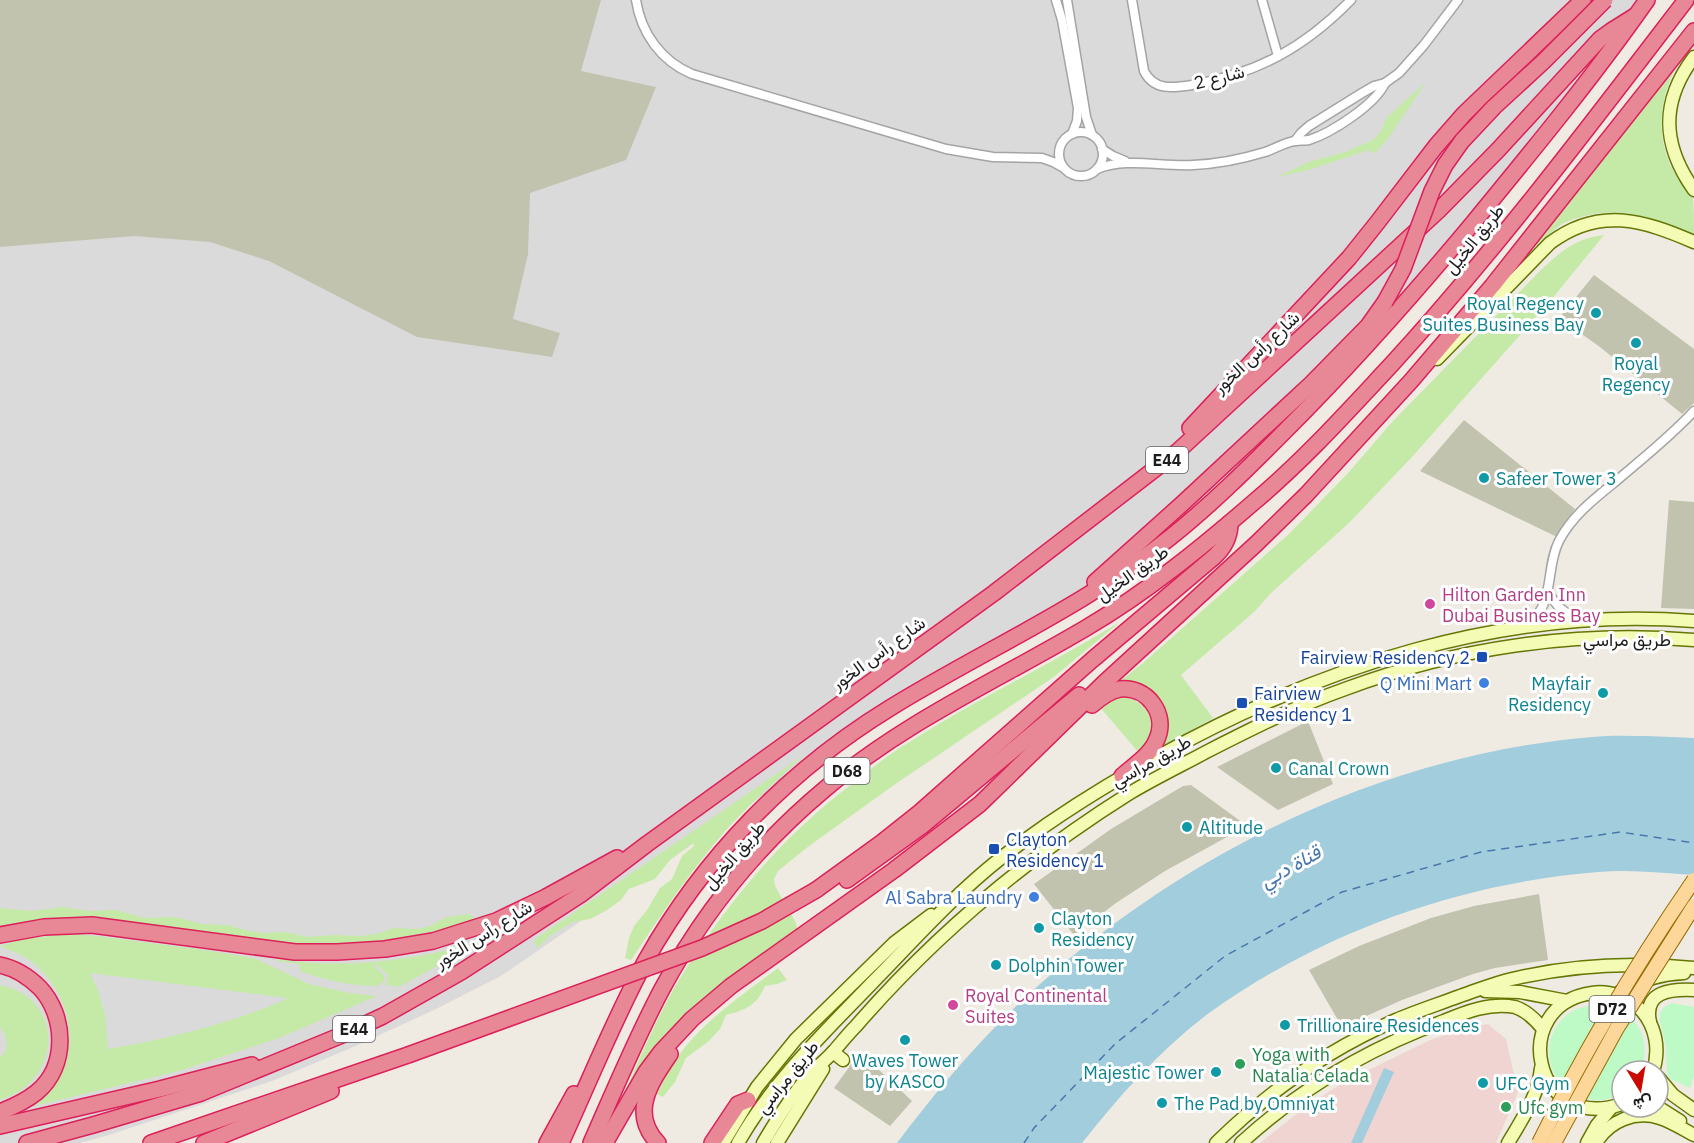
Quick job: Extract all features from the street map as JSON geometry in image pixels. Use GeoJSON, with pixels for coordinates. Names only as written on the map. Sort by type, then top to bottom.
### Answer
{"type":"FeatureCollection","features":[{"type":"Feature","properties":{"kind":"highway"},"geometry":{"type":"LineString","coordinates":[[1177,452],[1180,443],[1192,426],[1349,258],[1457,122],[1583,0]]}},
{"type":"Feature","properties":{"kind":"highway"},"geometry":{"type":"LineString","coordinates":[[1074,604],[1097,580],[1311,384],[1368,326],[1385,302],[1403,269],[1432,191],[1462,141],[1605,0]]}},
{"type":"Feature","properties":{"kind":"highway","name":"طريق الخيل"},"geometry":{"type":"LineString","coordinates":[[561,1143],[614,1024],[646,961],[678,909],[717,857],[756,814],[808,767],[869,722],[912,695],[1074,604],[1130,568],[1188,523],[1228,488],[1328,387],[1395,315],[1460,239],[1575,96],[1647,0]]}},
{"type":"Feature","properties":{"kind":"highway","name":"طريق الخيل"},"geometry":{"type":"LineString","coordinates":[[591,1143],[648,1017],[689,944],[739,876],[776,835],[833,782],[877,748],[1118,608],[1176,567],[1259,499],[1323,438],[1479,266],[1686,0]]}},
{"type":"Feature","properties":{"kind":"highway","name":"شارع رأس الخور"},"geometry":{"type":"LineString","coordinates":[[27,1143],[201,1093],[383,1016],[461,972],[573,900],[1003,586],[1177,452],[1439,210],[1498,150],[1600,39],[1635,16]]}},
{"type":"Feature","properties":{"kind":"highway"},"geometry":{"type":"LineString","coordinates":[[606,1143],[639,1082],[657,1057],[673,1038],[717,997],[960,821],[994,792],[1104,683],[1322,478],[1412,381],[1524,247],[1694,31]]}},
{"type":"Feature","properties":{"kind":"highway","name":"E44"},"geometry":{"type":"LineString","coordinates":[[151,1143],[408,1055],[702,948],[762,921],[816,890],[976,771],[1092,660],[1220,551],[1228,538],[1230,523]]}},
{"type":"Feature","properties":{"kind":"highway"},"geometry":{"type":"LineString","coordinates":[[976,771],[1084,691],[1104,683]]}},
{"type":"Feature","properties":{"kind":"highway"},"geometry":{"type":"LineString","coordinates":[[1032,754],[1046,747],[1103,696],[1129,689],[1138,692],[1153,703],[1159,715],[1160,728],[1153,747],[1122,776]]}},
{"type":"Feature","properties":{"kind":"highway"},"geometry":{"type":"LineString","coordinates":[[0,935],[44,927],[92,925],[284,951],[337,952],[386,949],[433,941],[496,921],[647,844]]}},
{"type":"Feature","properties":{"kind":"highway"},"geometry":{"type":"LineString","coordinates":[[658,1143],[648,1129],[645,1120],[644,1103],[651,1084],[680,1041],[699,1021],[760,971],[772,957]]}},
{"type":"Feature","properties":{"kind":"highway"},"geometry":{"type":"LineString","coordinates":[[0,965],[21,973],[35,982],[46,994],[60,1026],[61,1044],[57,1061],[49,1077],[38,1091],[19,1104],[0,1112]]}},
{"type":"Feature","properties":{"kind":"highway"},"geometry":{"type":"LineString","coordinates":[[0,1126],[160,1089],[301,1052]]}},
{"type":"Feature","properties":{"kind":"highway"},"geometry":{"type":"LineString","coordinates":[[204,1143],[334,1090],[408,1055]]}},
{"type":"Feature","properties":{"kind":"highway"},"geometry":{"type":"LineString","coordinates":[[547,1143],[572,1096],[589,1080]]}},
{"type":"Feature","properties":{"kind":"highway"},"geometry":{"type":"LineString","coordinates":[[712,1143],[738,1104],[748,1100]]}},
{"type":"Feature","properties":{"kind":"main road","name":"D72"},"geometry":{"type":"LineString","coordinates":[[1539,1143],[1620,994],[1694,880]]}},
{"type":"Feature","properties":{"kind":"main road","name":"D72"},"geometry":{"type":"LineString","coordinates":[[1554,1143],[1617,1028],[1694,906]]}},
{"type":"Feature","properties":{"kind":"street"},"geometry":{"type":"LineString","coordinates":[[636,0],[641,20],[654,45],[674,64],[692,74],[946,149],[993,157],[1042,158],[1064,168],[1071,174],[1080,176],[1090,174],[1110,164],[1173,166],[1215,163],[1256,154],[1295,141],[1311,139],[1355,114],[1380,93],[1385,83]]}},
{"type":"Feature","properties":{"kind":"street"},"geometry":{"type":"LineString","coordinates":[[1056,0],[1078,108],[1077,121],[1072,134]]}},
{"type":"Feature","properties":{"kind":"street"},"geometry":{"type":"LineString","coordinates":[[1067,0],[1086,117],[1092,135]]}},
{"type":"Feature","properties":{"kind":"street","name":"شارع 2"},"geometry":{"type":"LineString","coordinates":[[1132,0],[1144,71],[1150,81],[1160,87],[1179,87],[1242,73],[1278,56],[1319,31],[1351,0]]}},
{"type":"Feature","properties":{"kind":"street"},"geometry":{"type":"LineString","coordinates":[[1262,0],[1278,56]]}},
{"type":"Feature","properties":{"kind":"street"},"geometry":{"type":"LineString","coordinates":[[1295,141],[1305,129],[1399,73],[1458,0]]}},
{"type":"Feature","properties":{"kind":"street"},"geometry":{"type":"LineString","coordinates":[[1694,57],[1677,83],[1673,95],[1669,134],[1676,159],[1694,190]]}},
{"type":"Feature","properties":{"kind":"street"},"geometry":{"type":"LineString","coordinates":[[1327,116],[1334,127]]}},
{"type":"Feature","properties":{"kind":"street"},"geometry":{"type":"LineString","coordinates":[[1042,158],[1072,134],[1084,132],[1092,135],[1102,149],[1102,161],[1098,169]]}},
{"type":"Feature","properties":{"kind":"street"},"geometry":{"type":"LineString","coordinates":[[1060,145],[1059,159],[1064,168]]}},
{"type":"Feature","properties":{"kind":"street"},"geometry":{"type":"LineString","coordinates":[[1102,149],[1131,163]]}},
{"type":"Feature","properties":{"kind":"street"},"geometry":{"type":"LineString","coordinates":[[1412,381],[1455,343],[1550,243],[1568,231],[1589,222],[1622,219],[1660,228],[1694,242]]}},
{"type":"Feature","properties":{"kind":"street"},"geometry":{"type":"LineString","coordinates":[[1514,629],[1527,624],[1545,604],[1550,570],[1558,542],[1571,522],[1694,411]]}},
{"type":"Feature","properties":{"kind":"street"},"geometry":{"type":"LineString","coordinates":[[1548,591],[1564,611],[1588,620]]}},
{"type":"Feature","properties":{"kind":"street","name":"طريق مراسي"},"geometry":{"type":"LineString","coordinates":[[738,1143],[766,1100],[801,1057],[951,902],[991,866],[1019,845],[1081,801],[1122,776],[1232,717],[1320,680],[1400,654],[1514,629],[1588,620],[1648,618],[1694,621]]}},
{"type":"Feature","properties":{"kind":"street","name":"طريق مراسي"},"geometry":{"type":"LineString","coordinates":[[763,1143],[799,1088],[814,1070],[838,1056],[875,1004],[935,942],[993,891],[1057,843],[1157,778],[1236,736],[1315,706],[1344,689],[1401,670],[1458,656],[1526,650],[1559,640],[1659,638],[1694,640]]}},
{"type":"Feature","properties":{"kind":"street"},"geometry":{"type":"LineString","coordinates":[[723,1143],[748,1100],[776,1062],[807,1028],[900,938],[951,902]]}},
{"type":"Feature","properties":{"kind":"street"},"geometry":{"type":"LineString","coordinates":[[1215,1125],[1220,1139],[1272,1094],[1331,1054],[1395,1021],[1488,985],[1514,978],[1579,968],[1638,965],[1694,970]]}},
{"type":"Feature","properties":{"kind":"street"},"geometry":{"type":"LineString","coordinates":[[1614,994],[1636,983],[1659,976],[1694,970]]}},
{"type":"Feature","properties":{"kind":"street"},"geometry":{"type":"LineString","coordinates":[[1657,1059],[1657,1045],[1648,1015],[1653,999],[1660,993],[1694,990]]}},
{"type":"Feature","properties":{"kind":"street"},"geometry":{"type":"LineString","coordinates":[[1462,996],[1485,991],[1509,991],[1567,1001]]}},
{"type":"Feature","properties":{"kind":"street"},"geometry":{"type":"LineString","coordinates":[[1508,1143],[1529,1108],[1538,1084],[1541,1067],[1539,1048],[1543,1029],[1553,1013],[1567,1001],[1582,994],[1598,992],[1614,994],[1629,1000],[1641,1010],[1650,1023]]}},
{"type":"Feature","properties":{"kind":"street"},"geometry":{"type":"LineString","coordinates":[[1241,1143],[1290,1102],[1335,1072],[1432,1025],[1474,1010],[1504,1006],[1523,1010],[1531,1015],[1543,1029]]}},
{"type":"Feature","properties":{"kind":"street"},"geometry":{"type":"LineString","coordinates":[[777,1143],[838,1056]]}},
{"type":"Feature","properties":{"kind":"street"},"geometry":{"type":"LineString","coordinates":[[1541,1067],[1556,1092],[1568,1101],[1581,1107],[1596,1109],[1610,1107]]}},
{"type":"Feature","properties":{"kind":"street"},"geometry":{"type":"LineString","coordinates":[[1670,1092],[1694,1110]]}},
{"type":"Feature","properties":{"kind":"street"},"geometry":{"type":"LineString","coordinates":[[1587,1143],[1597,1125],[1610,1112]]}},
{"type":"Feature","properties":{"kind":"street"},"geometry":{"type":"LineString","coordinates":[[1596,1143],[1611,1126],[1634,1115],[1660,1118],[1694,1133]]}},
{"type":"Feature","properties":{"kind":"street"},"geometry":{"type":"LineString","coordinates":[[1670,1115],[1694,1133]]}},
{"type":"Feature","properties":{"kind":"shaded area"},"geometry":{"type":"Polygon","coordinates":[[[0,0],[1654,0],[1409,298],[1230,484],[1094,590],[800,770],[501,976],[434,1010],[272,1081],[109,1135],[80,1143],[0,1143],[0,0]]]}},
{"type":"Feature","properties":{"kind":"shaded area"},"geometry":{"type":"Polygon","coordinates":[[[0,0],[601,0],[581,71],[656,87],[626,160],[530,193],[528,254],[513,319],[560,333],[552,357],[417,337],[269,261],[210,242],[134,236],[0,247],[0,0]]]}},
{"type":"Feature","properties":{"kind":"shaded area"},"geometry":{"type":"Polygon","coordinates":[[[1594,275],[1694,349],[1694,403],[1682,414],[1600,347],[1559,318],[1594,275]]]}},
{"type":"Feature","properties":{"kind":"shaded area"},"geometry":{"type":"Polygon","coordinates":[[[1464,420],[1575,509],[1557,537],[1420,471],[1464,420]]]}},
{"type":"Feature","properties":{"kind":"shaded area"},"geometry":{"type":"Polygon","coordinates":[[[1669,500],[1694,502],[1694,609],[1661,608],[1669,500]]]}},
{"type":"Feature","properties":{"kind":"shaded area","name":"Canal Crown"},"geometry":{"type":"Polygon","coordinates":[[[1308,721],[1333,784],[1278,810],[1217,767],[1308,721]]]}},
{"type":"Feature","properties":{"kind":"shaded area"},"geometry":{"type":"Polygon","coordinates":[[[1191,785],[1247,826],[1165,871],[1116,903],[1074,935],[1034,884],[1111,829],[1183,786],[1191,785]]]}},
{"type":"Feature","properties":{"kind":"shaded area"},"geometry":{"type":"Polygon","coordinates":[[[1539,894],[1548,960],[1495,968],[1473,974],[1402,1000],[1342,1027],[1309,970],[1359,946],[1431,918],[1474,906],[1539,894]]]}},
{"type":"Feature","properties":{"kind":"shaded area"},"geometry":{"type":"Polygon","coordinates":[[[1488,1024],[1506,1039],[1518,1092],[1496,1143],[1260,1143],[1309,1104],[1346,1081],[1428,1041],[1461,1029],[1488,1024]]]}},
{"type":"Feature","properties":{"kind":"shaded area"},"geometry":{"type":"Polygon","coordinates":[[[860,1052],[912,1101],[890,1126],[834,1088],[860,1052]]]}},
{"type":"Feature","properties":{"kind":"green space"},"geometry":{"type":"Polygon","coordinates":[[[1675,69],[1663,107],[1662,134],[1664,147],[1674,172],[1693,199],[1694,236],[1643,216],[1604,213],[1565,223],[1537,246],[1536,244],[1675,69]]]}},
{"type":"Feature","properties":{"kind":"green space"},"geometry":{"type":"Polygon","coordinates":[[[1426,82],[1387,140],[1375,153],[1369,150],[1312,169],[1277,177],[1311,161],[1345,152],[1373,140],[1381,131],[1386,118],[1426,82]]]}},
{"type":"Feature","properties":{"kind":"green space"},"geometry":{"type":"Polygon","coordinates":[[[1604,235],[1551,300],[1412,457],[1349,523],[1271,593],[1254,612],[1181,675],[1213,718],[1157,749],[1161,708],[1110,689],[1143,663],[1289,534],[1349,472],[1393,421],[1556,256],[1585,239],[1604,235]]]}},
{"type":"Feature","properties":{"kind":"green space"},"geometry":{"type":"Polygon","coordinates":[[[1120,622],[1055,676],[894,785],[778,871],[774,879],[775,886],[796,923],[797,929],[793,935],[642,1069],[622,1098],[663,1008],[693,958],[740,893],[794,833],[833,799],[903,746],[1120,622]]]}},
{"type":"Feature","properties":{"kind":"green space"},"geometry":{"type":"Polygon","coordinates":[[[1117,695],[1141,704],[1150,717],[1151,733],[1140,754],[1098,705],[1117,695]]]}},
{"type":"Feature","properties":{"kind":"green space"},"geometry":{"type":"Polygon","coordinates":[[[804,755],[727,829],[701,860],[631,960],[625,958],[634,926],[660,888],[672,879],[682,856],[694,846],[693,843],[670,860],[655,879],[629,889],[621,900],[607,910],[590,919],[573,922],[551,935],[537,948],[534,940],[804,755]]]}},
{"type":"Feature","properties":{"kind":"green space"},"geometry":{"type":"Polygon","coordinates":[[[63,907],[89,911],[116,910],[144,918],[175,917],[202,924],[228,925],[263,933],[286,932],[308,937],[361,936],[377,934],[393,928],[417,929],[430,926],[447,917],[469,914],[478,920],[398,939],[337,945],[293,943],[95,919],[31,921],[0,926],[0,908],[31,911],[63,907]]]}},
{"type":"Feature","properties":{"kind":"green space"},"geometry":{"type":"Polygon","coordinates":[[[70,934],[97,936],[254,958],[309,984],[349,993],[377,996],[279,1038],[179,1071],[34,1106],[50,1091],[61,1075],[68,1056],[70,1037],[61,999],[50,981],[32,962],[0,946],[22,939],[70,934]],[[90,973],[105,1015],[108,1049],[199,1029],[244,1016],[287,998],[90,973]]]}},
{"type":"Feature","properties":{"kind":"green space"},"geometry":{"type":"Polygon","coordinates":[[[480,942],[398,987],[385,986],[388,975],[377,965],[374,965],[384,975],[385,980],[378,986],[368,986],[319,977],[300,971],[299,964],[277,961],[278,959],[329,964],[380,961],[431,954],[480,942]]]}},
{"type":"Feature","properties":{"kind":"green space"},"geometry":{"type":"Polygon","coordinates":[[[778,968],[787,980],[765,986],[750,1006],[726,1015],[720,1029],[709,1041],[686,1058],[675,1082],[663,1097],[657,1094],[678,1057],[696,1035],[730,1004],[778,968]]]}},
{"type":"Feature","properties":{"kind":"green space"},"geometry":{"type":"Polygon","coordinates":[[[0,985],[22,993],[37,1006],[46,1023],[48,1041],[45,1060],[35,1077],[20,1091],[0,1100],[0,1058],[5,1052],[7,1043],[0,1027],[0,985]]]}},
{"type":"Feature","properties":{"kind":"green space"},"geometry":{"type":"Polygon","coordinates":[[[1672,1003],[1694,1007],[1694,1076],[1690,1088],[1670,1078],[1670,1059],[1666,1059],[1660,1021],[1660,1013],[1664,1007],[1672,1003]]]}},
{"type":"Feature","properties":{"kind":"green space"},"geometry":{"type":"Polygon","coordinates":[[[1599,1004],[1612,1008],[1631,1019],[1642,1036],[1645,1046],[1644,1059],[1610,1059],[1609,1099],[1595,1100],[1580,1097],[1567,1089],[1558,1079],[1552,1066],[1549,1053],[1551,1039],[1557,1026],[1568,1014],[1579,1008],[1599,1004]]]}},
{"type":"Feature","properties":{"kind":"water","name":"قناة دبي"},"geometry":{"type":"Polygon","coordinates":[[[1600,736],[1694,738],[1694,875],[1622,871],[1546,878],[1495,887],[1444,900],[1394,916],[1345,936],[1298,958],[1252,984],[1191,1027],[1141,1074],[1082,1143],[897,1143],[960,1066],[1029,994],[1089,943],[1153,897],[1220,855],[1290,819],[1363,789],[1438,764],[1515,747],[1600,736]]]}},
{"type":"Feature","properties":{"kind":"water"},"geometry":{"type":"Polygon","coordinates":[[[1384,1068],[1394,1072],[1362,1143],[1351,1143],[1384,1068]]]}},
{"type":"Feature","properties":{"kind":"ferry route"},"geometry":{"type":"LineString","coordinates":[[1024,1143],[1034,1128],[1115,1044],[1225,956],[1342,892],[1481,852],[1620,832],[1694,843]]}},
{"type":"Feature","properties":{"kind":"place","name":"Royal Regency Suites Business Bay"},"geometry":{"type":"Point","coordinates":[1596,313]}},
{"type":"Feature","properties":{"kind":"place","name":"Royal Regency"},"geometry":{"type":"Point","coordinates":[1636,343]}},
{"type":"Feature","properties":{"kind":"place","name":"Safeer Tower 3"},"geometry":{"type":"Point","coordinates":[1484,478]}},
{"type":"Feature","properties":{"kind":"place","name":"Hilton Garden Inn Dubai Business Bay"},"geometry":{"type":"Point","coordinates":[1430,604]}},
{"type":"Feature","properties":{"kind":"place","name":"Fairview Residency 2"},"geometry":{"type":"Point","coordinates":[1482,657]}},
{"type":"Feature","properties":{"kind":"place","name":"Q Mini Mart"},"geometry":{"type":"Point","coordinates":[1484,683]}},
{"type":"Feature","properties":{"kind":"place","name":"Mayfair Residency"},"geometry":{"type":"Point","coordinates":[1603,693]}},
{"type":"Feature","properties":{"kind":"place","name":"Fairview Residency 1"},"geometry":{"type":"Point","coordinates":[1242,703]}},
{"type":"Feature","properties":{"kind":"place","name":"Canal Crown"},"geometry":{"type":"Point","coordinates":[1276,768]}},
{"type":"Feature","properties":{"kind":"place","name":"Altitude"},"geometry":{"type":"Point","coordinates":[1187,827]}},
{"type":"Feature","properties":{"kind":"place","name":"Clayton Residency 1"},"geometry":{"type":"Point","coordinates":[994,849]}},
{"type":"Feature","properties":{"kind":"place","name":"Al Sabra Laundry"},"geometry":{"type":"Point","coordinates":[1034,897]}},
{"type":"Feature","properties":{"kind":"place","name":"Clayton Residency"},"geometry":{"type":"Point","coordinates":[1039,928]}},
{"type":"Feature","properties":{"kind":"place","name":"Dolphin Tower"},"geometry":{"type":"Point","coordinates":[996,965]}},
{"type":"Feature","properties":{"kind":"place","name":"Royal Continental Suites"},"geometry":{"type":"Point","coordinates":[953,1005]}},
{"type":"Feature","properties":{"kind":"place","name":"Trillionaire Residences"},"geometry":{"type":"Point","coordinates":[1285,1025]}},
{"type":"Feature","properties":{"kind":"place","name":"Waves Tower by KASCO"},"geometry":{"type":"Point","coordinates":[905,1040]}},
{"type":"Feature","properties":{"kind":"place","name":"Yoga with Natalia Celada"},"geometry":{"type":"Point","coordinates":[1240,1064]}},
{"type":"Feature","properties":{"kind":"place","name":"Majestic Tower"},"geometry":{"type":"Point","coordinates":[1216,1072]}},
{"type":"Feature","properties":{"kind":"place","name":"UFC Gym"},"geometry":{"type":"Point","coordinates":[1483,1083]}},
{"type":"Feature","properties":{"kind":"place","name":"The Pad by Omniyat"},"geometry":{"type":"Point","coordinates":[1162,1103]}},
{"type":"Feature","properties":{"kind":"place","name":"Ufc gym"},"geometry":{"type":"Point","coordinates":[1506,1107]}}]}
